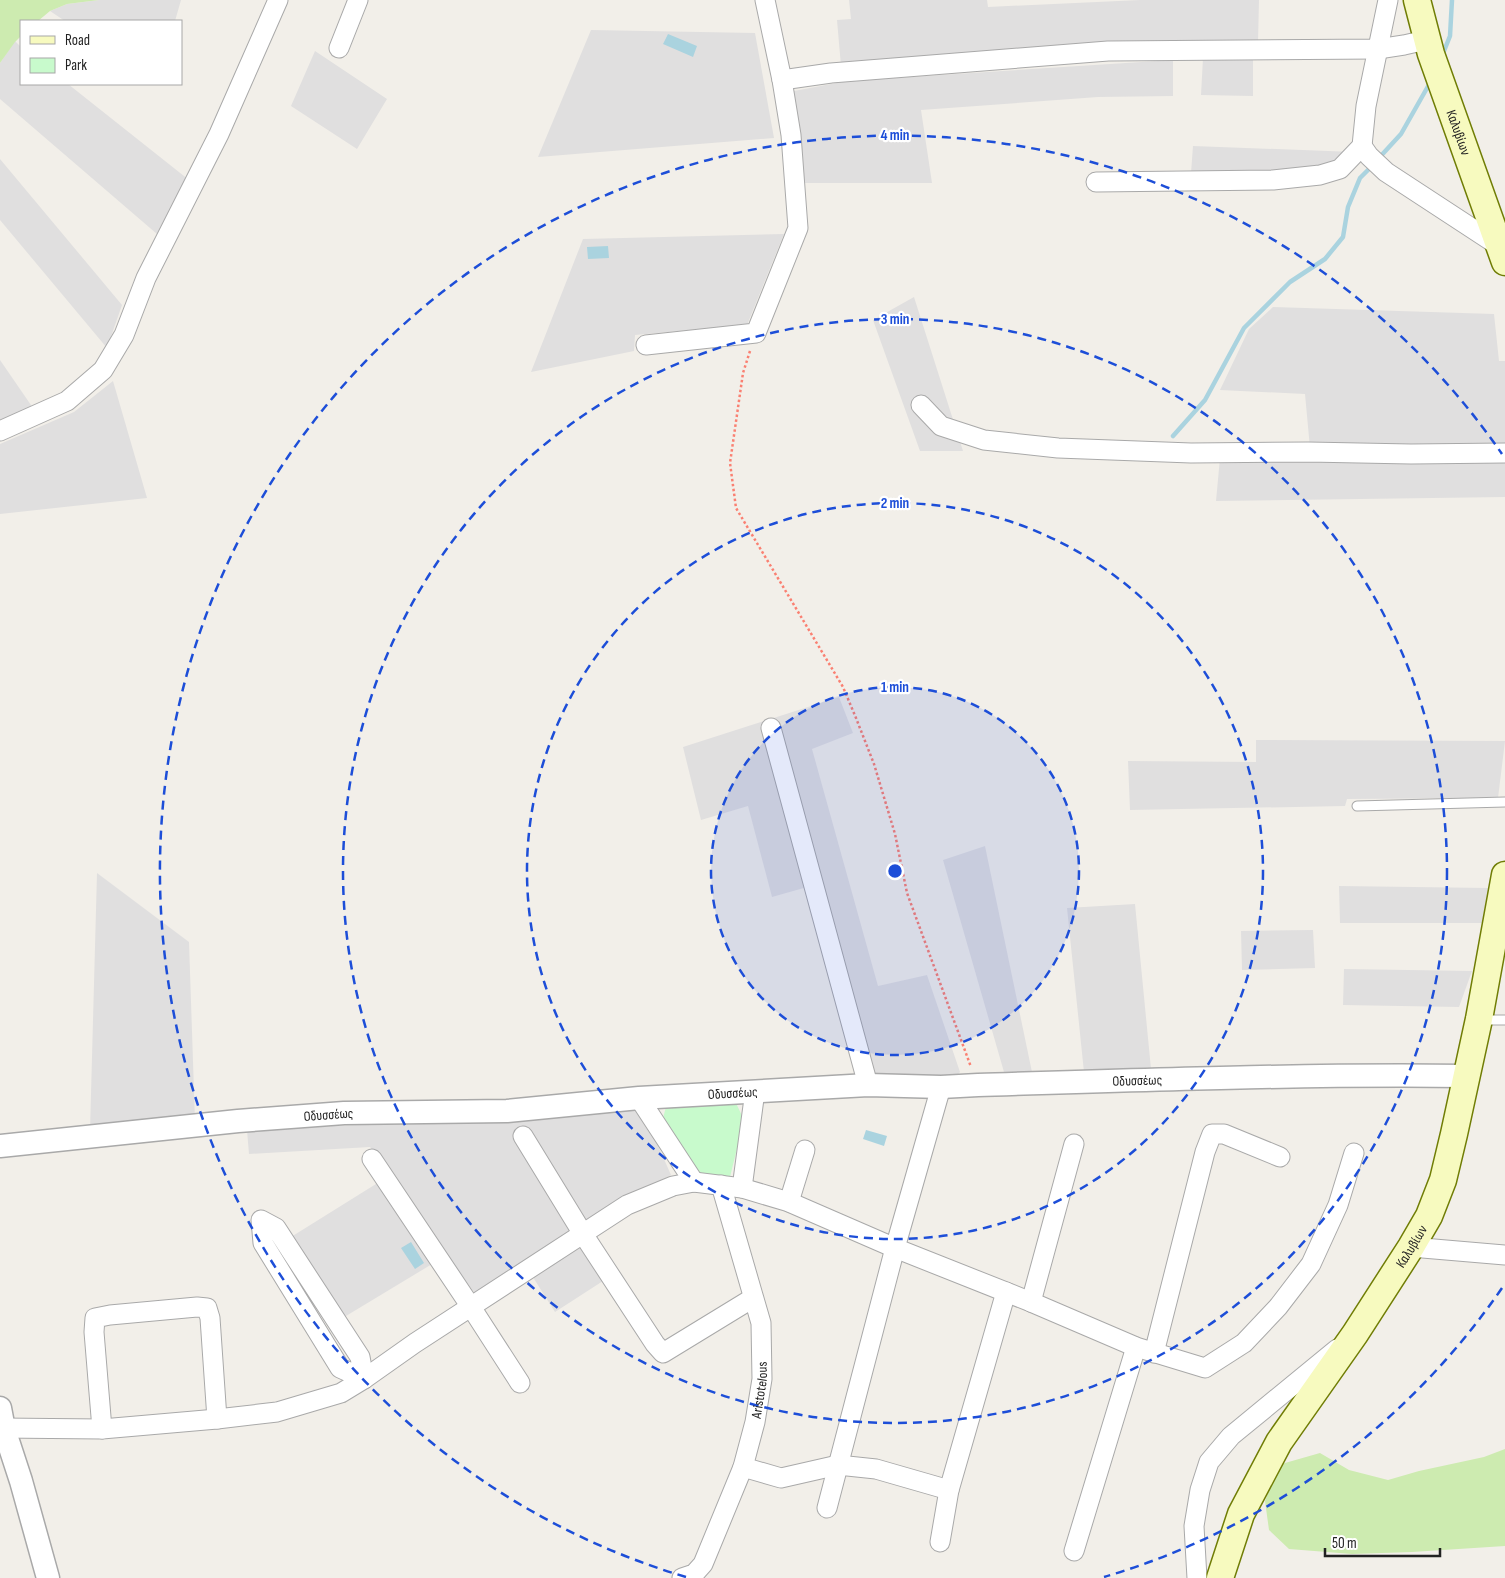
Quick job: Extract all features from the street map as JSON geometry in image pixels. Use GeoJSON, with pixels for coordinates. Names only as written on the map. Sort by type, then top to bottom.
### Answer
{"type":"FeatureCollection","features":[{"type":"Feature","properties":{"kind":"main road","name":"Καλυβίων"},"geometry":{"type":"LineString","coordinates":[[1417,0],[1429,47],[1502,254]]}},
{"type":"Feature","properties":{"kind":"main road","name":"Καλυβίων"},"geometry":{"type":"LineString","coordinates":[[1220,1578],[1241,1514],[1279,1442],[1355,1334],[1429,1216],[1443,1180],[1467,1076],[1505,875]]}},
{"type":"Feature","properties":{"kind":"street"},"geometry":{"type":"LineString","coordinates":[[0,431],[67,401],[103,370],[124,335],[146,278],[220,134],[278,0]]}},
{"type":"Feature","properties":{"kind":"street"},"geometry":{"type":"LineString","coordinates":[[339,48],[358,0]]}},
{"type":"Feature","properties":{"kind":"street"},"geometry":{"type":"LineString","coordinates":[[646,344],[756,333],[798,228],[790,135],[782,80],[764,0]]}},
{"type":"Feature","properties":{"kind":"street"},"geometry":{"type":"LineString","coordinates":[[1388,0],[1366,106],[1366,151],[1386,172],[1502,254]]}},
{"type":"Feature","properties":{"kind":"street"},"geometry":{"type":"LineString","coordinates":[[782,80],[831,73],[1108,51],[1429,47]]}},
{"type":"Feature","properties":{"kind":"street"},"geometry":{"type":"LineString","coordinates":[[1096,182],[1273,180],[1320,175],[1340,169],[1366,151]]}},
{"type":"Feature","properties":{"kind":"street"},"geometry":{"type":"LineString","coordinates":[[921,405],[941,426],[984,440],[1058,448],[1191,453],[1505,453]]}},
{"type":"Feature","properties":{"kind":"street"},"geometry":{"type":"LineString","coordinates":[[771,728],[868,1085]]}},
{"type":"Feature","properties":{"kind":"street","name":"Οδυσσέως"},"geometry":{"type":"LineString","coordinates":[[0,1146],[344,1113],[507,1111],[639,1098],[868,1085],[941,1087],[1242,1077],[1467,1076]]}},
{"type":"Feature","properties":{"kind":"street"},"geometry":{"type":"LineString","coordinates":[[827,1508],[895,1248],[941,1087]]}},
{"type":"Feature","properties":{"kind":"street"},"geometry":{"type":"LineString","coordinates":[[742,1188],[755,1091]]}},
{"type":"Feature","properties":{"kind":"street"},"geometry":{"type":"LineString","coordinates":[[639,1098],[694,1182]]}},
{"type":"Feature","properties":{"kind":"street"},"geometry":{"type":"LineString","coordinates":[[1154,1353],[1205,1152],[1212,1134],[1224,1134],[1280,1157]]}},
{"type":"Feature","properties":{"kind":"street"},"geometry":{"type":"LineString","coordinates":[[523,1136],[583,1234],[655,1344],[663,1353],[753,1298]]}},
{"type":"Feature","properties":{"kind":"street"},"geometry":{"type":"LineString","coordinates":[[1031,1302],[1074,1144]]}},
{"type":"Feature","properties":{"kind":"street"},"geometry":{"type":"LineString","coordinates":[[789,1202],[806,1150]]}},
{"type":"Feature","properties":{"kind":"street"},"geometry":{"type":"LineString","coordinates":[[48,1578],[21,1481],[1,1422],[102,1429],[217,1419],[276,1412],[341,1392],[364,1379],[415,1342],[627,1204],[673,1186],[694,1182],[721,1185],[742,1188],[789,1202],[895,1248],[1136,1346],[1204,1368],[1244,1343],[1278,1308],[1311,1264],[1338,1205],[1354,1153]]}},
{"type":"Feature","properties":{"kind":"street"},"geometry":{"type":"LineString","coordinates":[[372,1159],[520,1383]]}},
{"type":"Feature","properties":{"kind":"street","name":"Aristotelous"},"geometry":{"type":"LineString","coordinates":[[682,1578],[694,1574],[703,1564],[743,1467],[762,1380],[761,1323],[721,1185]]}},
{"type":"Feature","properties":{"kind":"street"},"geometry":{"type":"LineString","coordinates":[[261,1220],[276,1228],[360,1357],[364,1379],[340,1368],[264,1243],[261,1220]]}},
{"type":"Feature","properties":{"kind":"street"},"geometry":{"type":"LineString","coordinates":[[1411,1247],[1505,1255]]}},
{"type":"Feature","properties":{"kind":"street"},"geometry":{"type":"LineString","coordinates":[[940,1542],[949,1490],[1006,1292]]}},
{"type":"Feature","properties":{"kind":"street"},"geometry":{"type":"LineString","coordinates":[[102,1429],[94,1318],[196,1307],[208,1308],[210,1318],[217,1419]]}},
{"type":"Feature","properties":{"kind":"street"},"geometry":{"type":"LineString","coordinates":[[1197,1578],[1194,1526],[1200,1490],[1209,1462],[1231,1436],[1355,1334]]}},
{"type":"Feature","properties":{"kind":"street"},"geometry":{"type":"LineString","coordinates":[[1074,1551],[1136,1346]]}},
{"type":"Feature","properties":{"kind":"street"},"geometry":{"type":"LineString","coordinates":[[743,1467],[781,1478],[838,1465],[876,1469],[949,1490]]}},
{"type":"Feature","properties":{"kind":"lane"},"geometry":{"type":"LineString","coordinates":[[1358,806],[1505,802]]}},
{"type":"Feature","properties":{"kind":"lane"},"geometry":{"type":"LineString","coordinates":[[1479,1020],[1505,1020]]}},
{"type":"Feature","properties":{"kind":"path"},"geometry":{"type":"LineString","coordinates":[[756,333],[743,373],[730,463],[736,508],[834,672],[856,718],[874,764],[893,825],[907,893],[978,1085]]}},
{"type":"Feature","properties":{"kind":"shaded area"},"geometry":{"type":"Polygon","coordinates":[[[99,0],[181,0],[175,20],[64,20],[50,11],[67,4],[99,0]]]}},
{"type":"Feature","properties":{"kind":"shaded area"},"geometry":{"type":"Polygon","coordinates":[[[849,0],[987,0],[988,7],[1140,0],[1259,0],[1258,42],[841,66],[837,20],[851,19],[849,0]]]}},
{"type":"Feature","properties":{"kind":"shaded area"},"geometry":{"type":"Polygon","coordinates":[[[591,30],[755,33],[774,138],[538,157],[591,30]]]}},
{"type":"Feature","properties":{"kind":"shaded area"},"geometry":{"type":"Polygon","coordinates":[[[15,41],[20,46],[20,85],[69,85],[189,180],[157,234],[0,99],[0,63],[15,41]]]}},
{"type":"Feature","properties":{"kind":"shaded area"},"geometry":{"type":"Polygon","coordinates":[[[315,51],[387,99],[357,149],[291,106],[315,51]]]}},
{"type":"Feature","properties":{"kind":"shaded area"},"geometry":{"type":"Polygon","coordinates":[[[1203,58],[1253,59],[1253,96],[1201,95],[1203,58]]]}},
{"type":"Feature","properties":{"kind":"shaded area"},"geometry":{"type":"Polygon","coordinates":[[[1173,60],[1173,96],[1098,97],[921,110],[932,183],[803,183],[794,91],[847,81],[1173,60]]]}},
{"type":"Feature","properties":{"kind":"shaded area"},"geometry":{"type":"Polygon","coordinates":[[[1193,146],[1354,152],[1328,165],[1291,171],[1191,173],[1193,146]]]}},
{"type":"Feature","properties":{"kind":"shaded area"},"geometry":{"type":"Polygon","coordinates":[[[0,159],[122,305],[107,348],[0,220],[0,159]]]}},
{"type":"Feature","properties":{"kind":"shaded area"},"geometry":{"type":"Polygon","coordinates":[[[784,234],[747,325],[635,335],[634,351],[531,372],[583,239],[784,234]]]}},
{"type":"Feature","properties":{"kind":"shaded area"},"geometry":{"type":"Polygon","coordinates":[[[914,297],[963,451],[920,451],[873,320],[914,297]]]}},
{"type":"Feature","properties":{"kind":"shaded area"},"geometry":{"type":"Polygon","coordinates":[[[1273,307],[1494,314],[1499,361],[1505,361],[1505,497],[1216,501],[1220,458],[1311,459],[1305,394],[1220,390],[1249,329],[1273,307]]]}},
{"type":"Feature","properties":{"kind":"shaded area"},"geometry":{"type":"Polygon","coordinates":[[[0,360],[33,408],[0,422],[0,360]]]}},
{"type":"Feature","properties":{"kind":"shaded area"},"geometry":{"type":"Polygon","coordinates":[[[113,381],[147,498],[0,514],[0,444],[74,412],[113,381]]]}},
{"type":"Feature","properties":{"kind":"shaded area"},"geometry":{"type":"Polygon","coordinates":[[[839,697],[853,733],[812,749],[878,986],[927,975],[960,1072],[953,1080],[870,1078],[818,884],[772,897],[748,806],[701,820],[683,747],[839,697]]]}},
{"type":"Feature","properties":{"kind":"shaded area"},"geometry":{"type":"Polygon","coordinates":[[[1256,740],[1505,741],[1498,798],[1347,799],[1345,806],[1130,810],[1128,761],[1256,762],[1256,740]]]}},
{"type":"Feature","properties":{"kind":"shaded area"},"geometry":{"type":"Polygon","coordinates":[[[985,846],[1033,1077],[1006,1079],[943,860],[985,846]]]}},
{"type":"Feature","properties":{"kind":"shaded area"},"geometry":{"type":"Polygon","coordinates":[[[97,873],[189,942],[195,1121],[90,1131],[97,873]]]}},
{"type":"Feature","properties":{"kind":"shaded area"},"geometry":{"type":"Polygon","coordinates":[[[1339,886],[1488,888],[1482,923],[1340,923],[1339,886]]]}},
{"type":"Feature","properties":{"kind":"shaded area"},"geometry":{"type":"Polygon","coordinates":[[[1135,904],[1151,1069],[1084,1072],[1067,908],[1135,904]]]}},
{"type":"Feature","properties":{"kind":"shaded area"},"geometry":{"type":"Polygon","coordinates":[[[1313,930],[1315,968],[1242,970],[1241,931],[1313,930]]]}},
{"type":"Feature","properties":{"kind":"shaded area"},"geometry":{"type":"Polygon","coordinates":[[[1344,969],[1472,971],[1459,1007],[1343,1005],[1344,969]]]}},
{"type":"Feature","properties":{"kind":"shaded area"},"geometry":{"type":"Polygon","coordinates":[[[640,1105],[671,1175],[568,1230],[603,1281],[555,1312],[524,1263],[476,1295],[447,1255],[341,1319],[291,1237],[392,1174],[370,1147],[249,1154],[247,1130],[505,1118],[640,1105]]]}},
{"type":"Feature","properties":{"kind":"green space"},"geometry":{"type":"Polygon","coordinates":[[[0,0],[99,0],[67,4],[50,11],[39,20],[20,20],[20,37],[0,63],[0,0]]]}},
{"type":"Feature","properties":{"kind":"green space"},"geometry":{"type":"Polygon","coordinates":[[[735,1101],[744,1120],[730,1177],[696,1172],[662,1122],[667,1103],[735,1101]]]}},
{"type":"Feature","properties":{"kind":"green space"},"geometry":{"type":"Polygon","coordinates":[[[1505,1449],[1505,1546],[1352,1554],[1289,1549],[1269,1530],[1265,1501],[1278,1465],[1320,1453],[1349,1470],[1388,1480],[1419,1471],[1484,1457],[1505,1449]]]}},
{"type":"Feature","properties":{"kind":"water"},"geometry":{"type":"Polygon","coordinates":[[[668,34],[697,46],[693,57],[663,44],[668,34]]]}},
{"type":"Feature","properties":{"kind":"water"},"geometry":{"type":"Polygon","coordinates":[[[608,246],[609,258],[588,259],[587,247],[608,246]]]}},
{"type":"Feature","properties":{"kind":"water"},"geometry":{"type":"Polygon","coordinates":[[[866,1130],[887,1136],[884,1146],[863,1139],[866,1130]]]}},
{"type":"Feature","properties":{"kind":"water"},"geometry":{"type":"Polygon","coordinates":[[[411,1242],[424,1263],[415,1269],[401,1248],[411,1242]]]}},
{"type":"Feature","properties":{"kind":"waterway"},"geometry":{"type":"LineString","coordinates":[[1442,56],[1450,36],[1452,0]]}},
{"type":"Feature","properties":{"kind":"waterway"},"geometry":{"type":"LineString","coordinates":[[1378,159],[1401,134],[1431,81]]}},
{"type":"Feature","properties":{"kind":"waterway"},"geometry":{"type":"LineString","coordinates":[[1173,436],[1205,400],[1244,328],[1290,282],[1325,259],[1343,237],[1348,207],[1360,178],[1373,165]]}}]}
